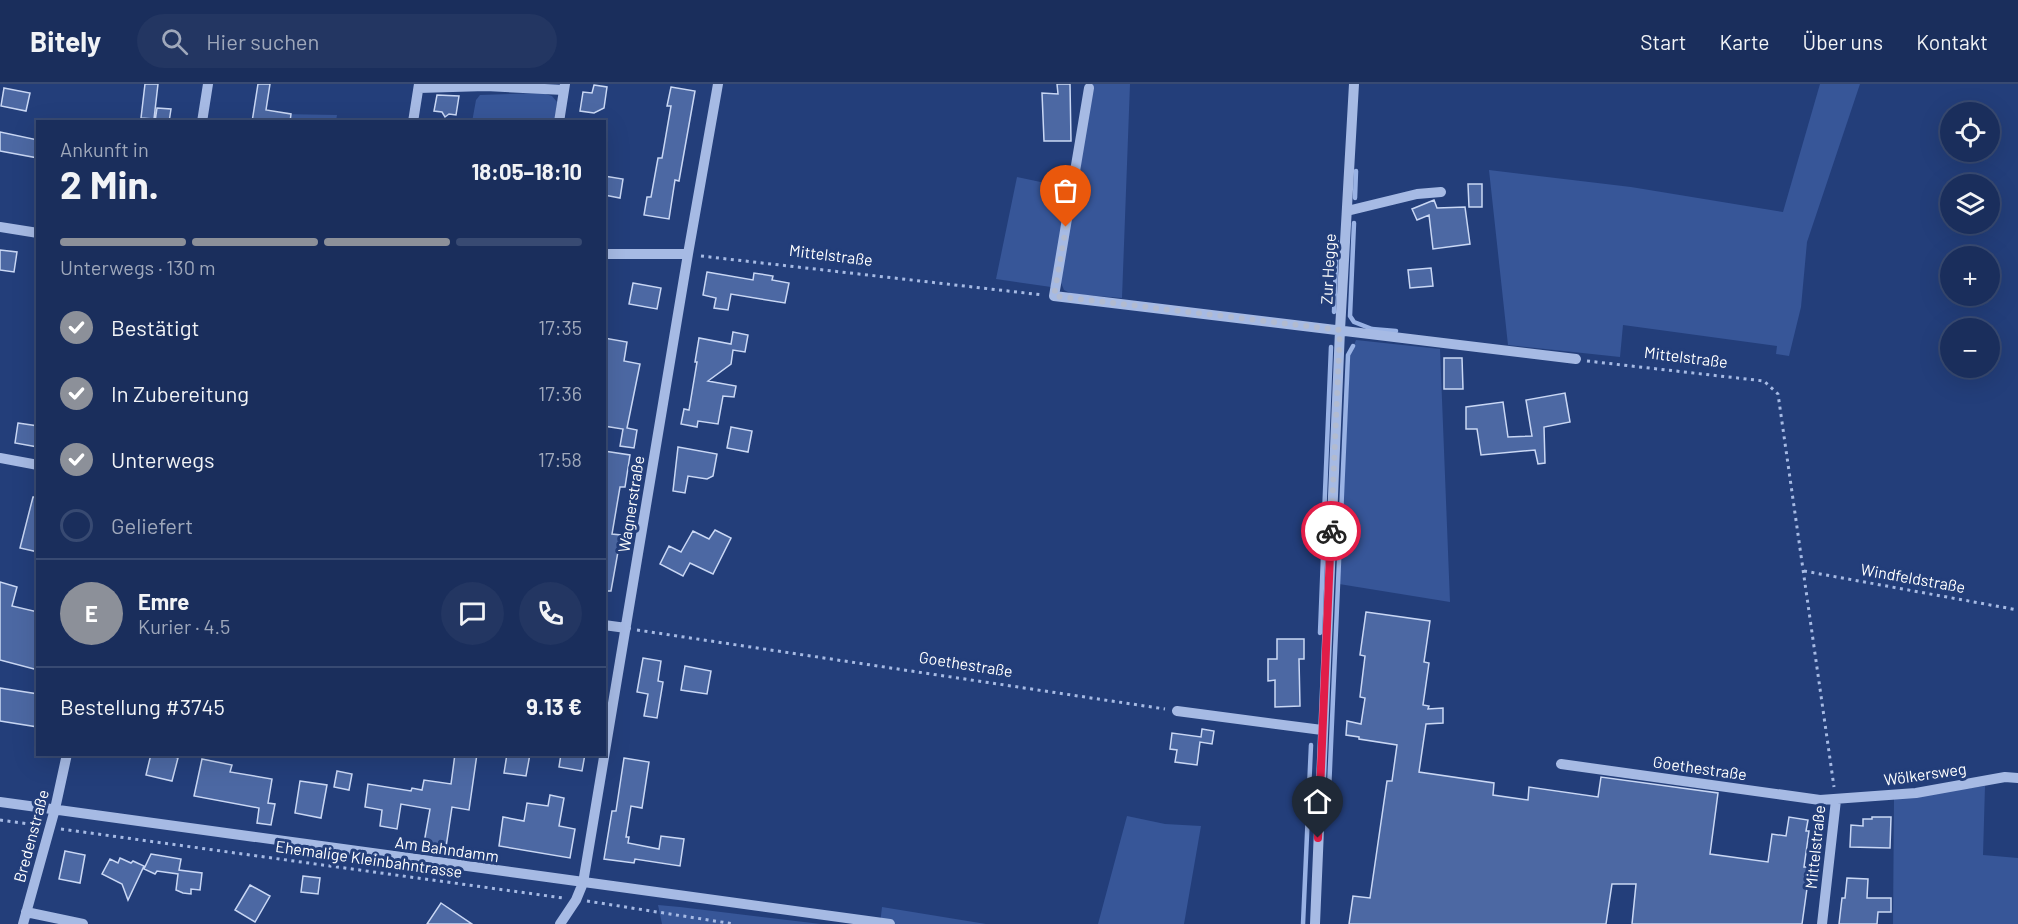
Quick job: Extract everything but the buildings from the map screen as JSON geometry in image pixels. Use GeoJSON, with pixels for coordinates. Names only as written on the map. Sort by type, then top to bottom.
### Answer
{"type":"FeatureCollection","features":[{"type":"Feature","properties":{"kind":"street"},"geometry":{"type":"LineString","coordinates":[[202,120],[208,84]]}},
{"type":"Feature","properties":{"kind":"street","name":"Wagnerstraße"},"geometry":{"type":"LineString","coordinates":[[606,747],[718,84]]}},
{"type":"Feature","properties":{"kind":"street","name":"Zur Hegge"},"geometry":{"type":"LineString","coordinates":[[1315,924],[1340,330],[1354,84]]}},
{"type":"Feature","properties":{"kind":"street"},"geometry":{"type":"LineString","coordinates":[[413,120],[419,86],[486,86],[564,87],[559,120]]}},
{"type":"Feature","properties":{"kind":"street"},"geometry":{"type":"LineString","coordinates":[[1089,88],[1054,296],[1576,359]]}},
{"type":"Feature","properties":{"kind":"street"},"geometry":{"type":"LineString","coordinates":[[1347,211],[1417,194],[1441,192]]}},
{"type":"Feature","properties":{"kind":"street"},"geometry":{"type":"LineString","coordinates":[[0,226],[36,233]]}},
{"type":"Feature","properties":{"kind":"street"},"geometry":{"type":"LineString","coordinates":[[606,254],[688,254]]}},
{"type":"Feature","properties":{"kind":"street"},"geometry":{"type":"LineString","coordinates":[[0,458],[36,465]]}},
{"type":"Feature","properties":{"kind":"street"},"geometry":{"type":"LineString","coordinates":[[606,625],[626,628]]}},
{"type":"Feature","properties":{"kind":"street"},"geometry":{"type":"LineString","coordinates":[[1177,711],[1323,730]]}},
{"type":"Feature","properties":{"kind":"street","name":"Bredenstraße"},"geometry":{"type":"LineString","coordinates":[[22,924],[55,809],[67,756]]}},
{"type":"Feature","properties":{"kind":"street","name":"Wagnerstraße"},"geometry":{"type":"LineString","coordinates":[[560,924],[576,900],[583,883],[604,756]]}},
{"type":"Feature","properties":{"kind":"street","name":"Goethestraße"},"geometry":{"type":"LineString","coordinates":[[1561,764],[1820,800],[1836,800]]}},
{"type":"Feature","properties":{"kind":"street","name":"Wölkersweg"},"geometry":{"type":"LineString","coordinates":[[1836,800],[1916,793],[2005,777],[2018,778]]}},
{"type":"Feature","properties":{"kind":"street","name":"Mittelstraße"},"geometry":{"type":"LineString","coordinates":[[1822,924],[1836,800]]}},
{"type":"Feature","properties":{"kind":"street","name":"Am Bahndamm"},"geometry":{"type":"LineString","coordinates":[[0,802],[890,924]]}},
{"type":"Feature","properties":{"kind":"street"},"geometry":{"type":"LineString","coordinates":[[26,912],[83,924]]}},
{"type":"Feature","properties":{"kind":"path","name":"Mittelstraße"},"geometry":{"type":"LineString","coordinates":[[688,254],[1054,296]]}},
{"type":"Feature","properties":{"kind":"path","name":"Mittelstraße"},"geometry":{"type":"LineString","coordinates":[[1576,359],[1764,381],[1778,394],[1836,800]]}},
{"type":"Feature","properties":{"kind":"path","name":"Windfeldstraße"},"geometry":{"type":"LineString","coordinates":[[1804,571],[2018,610]]}},
{"type":"Feature","properties":{"kind":"path","name":"Goethestraße"},"geometry":{"type":"LineString","coordinates":[[626,628],[1177,711]]}},
{"type":"Feature","properties":{"kind":"path","name":"Ehemalige Kleinbahntrasse"},"geometry":{"type":"LineString","coordinates":[[0,820],[734,924]]}},
{"type":"Feature","properties":{"kind":"shaded area"},"geometry":{"type":"Polygon","coordinates":[[[1092,84],[1130,84],[1122,298],[1072,294],[1064,290],[1060,280],[1092,84]]]}},
{"type":"Feature","properties":{"kind":"shaded area"},"geometry":{"type":"Polygon","coordinates":[[[1820,84],[1860,84],[1807,242],[1801,307],[1789,356],[1776,354],[1777,346],[1623,325],[1620,357],[1508,345],[1489,170],[1631,187],[1783,212],[1820,84]]]}},
{"type":"Feature","properties":{"kind":"shaded area"},"geometry":{"type":"Polygon","coordinates":[[[542,93],[552,96],[557,102],[555,120],[472,120],[476,100],[480,95],[542,93]]]}},
{"type":"Feature","properties":{"kind":"shaded area"},"geometry":{"type":"Polygon","coordinates":[[[279,114],[337,115],[336,120],[278,120],[279,114]]]}},
{"type":"Feature","properties":{"kind":"shaded area"},"geometry":{"type":"Polygon","coordinates":[[[1017,177],[1069,188],[1051,287],[996,279],[1017,177]]]}},
{"type":"Feature","properties":{"kind":"shaded area"},"geometry":{"type":"Polygon","coordinates":[[[1356,340],[1440,349],[1450,602],[1339,584],[1350,355],[1356,340]]]}},
{"type":"Feature","properties":{"kind":"shaded area"},"geometry":{"type":"Polygon","coordinates":[[[1985,786],[1983,855],[2018,858],[2018,924],[1893,924],[1894,799],[1985,786]]]}},
{"type":"Feature","properties":{"kind":"shaded area"},"geometry":{"type":"Polygon","coordinates":[[[1127,816],[1165,824],[1201,826],[1184,924],[1098,924],[1127,816]]]}},
{"type":"Feature","properties":{"kind":"shaded area"},"geometry":{"type":"Polygon","coordinates":[[[658,905],[680,907],[821,924],[662,924],[658,905]]]}},
{"type":"Feature","properties":{"kind":"shaded area"},"geometry":{"type":"Polygon","coordinates":[[[882,907],[986,924],[880,924],[882,907]]]}},
{"type":"Feature","properties":{"kind":"waterway"},"geometry":{"type":"LineString","coordinates":[[1355,198],[1356,171]]}},
{"type":"Feature","properties":{"kind":"waterway"},"geometry":{"type":"LineString","coordinates":[[1354,223],[1350,316],[1354,322],[1372,329],[1396,331]]}},
{"type":"Feature","properties":{"kind":"waterway"},"geometry":{"type":"LineString","coordinates":[[1334,312],[1337,242]]}},
{"type":"Feature","properties":{"kind":"waterway"},"geometry":{"type":"LineString","coordinates":[[1329,790],[1348,355],[1353,346]]}},
{"type":"Feature","properties":{"kind":"waterway"},"geometry":{"type":"LineString","coordinates":[[1324,517],[1331,347]]}},
{"type":"Feature","properties":{"kind":"waterway"},"geometry":{"type":"LineString","coordinates":[[1320,633],[1324,532]]}},
{"type":"Feature","properties":{"kind":"waterway"},"geometry":{"type":"LineString","coordinates":[[1303,924],[1311,745]]}},
{"type":"Feature","properties":{"kind":"way so far"},"geometry":{"type":"LineString","coordinates":[[1066,227],[1054,296],[1340,330],[1331,531]]}},
{"type":"Feature","properties":{"kind":"route"},"geometry":{"type":"LineString","coordinates":[[1318,838],[1331,531]]}}]}
